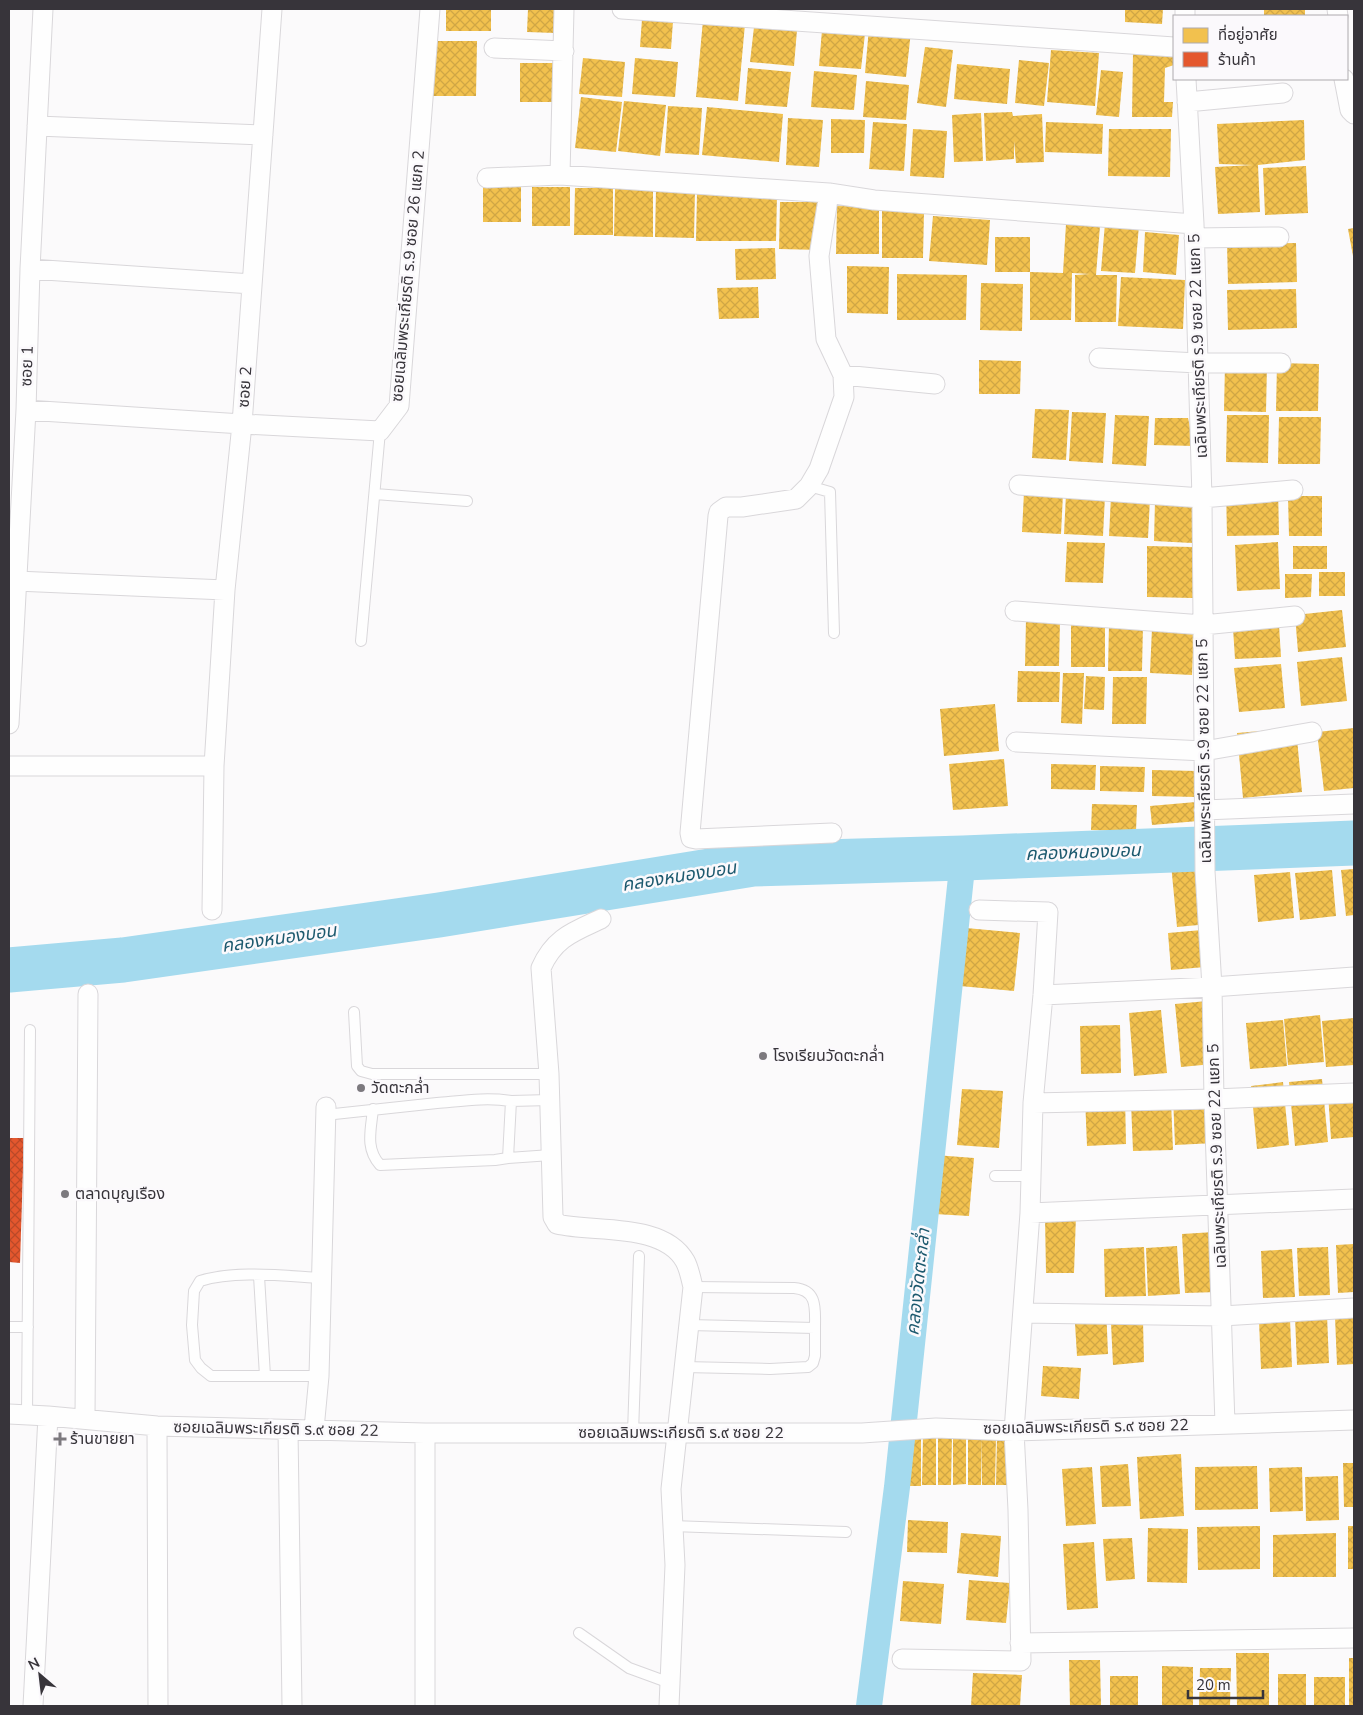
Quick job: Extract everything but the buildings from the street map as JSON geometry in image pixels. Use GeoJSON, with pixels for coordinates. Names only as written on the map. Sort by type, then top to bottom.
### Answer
{"type":"FeatureCollection","features":[{"type":"Feature","properties":{"kind":"street","name":"ซอย 1"},"geometry":{"type":"LineString","coordinates":[[9,724],[26,410],[30,269],[43,9]]}},
{"type":"Feature","properties":{"kind":"street","name":"ซอย 2"},"geometry":{"type":"LineString","coordinates":[[212,910],[214,766],[225,590],[242,424],[272,9]]}},
{"type":"Feature","properties":{"kind":"street","name":"ซอยเฉลิมพระเกียรติ ร.9 ซอย 26 แยก 2"},"geometry":{"type":"LineString","coordinates":[[380,431],[399,406],[430,9]]}},
{"type":"Feature","properties":{"kind":"street"},"geometry":{"type":"LineString","coordinates":[[560,175],[564,9]]}},
{"type":"Feature","properties":{"kind":"street"},"geometry":{"type":"LineString","coordinates":[[622,9],[1173,47]]}},
{"type":"Feature","properties":{"kind":"street"},"geometry":{"type":"LineString","coordinates":[[494,48],[564,51]]}},
{"type":"Feature","properties":{"kind":"street","name":"เฉลิมพระเกียรติ ร.9 ซอย 22 แยก 5"},"geometry":{"type":"LineString","coordinates":[[1186,80],[1194,231],[1202,498],[1205,871],[1212,986],[1217,1206],[1225,1424]]}},
{"type":"Feature","properties":{"kind":"street"},"geometry":{"type":"LineString","coordinates":[[1344,80],[1350,110],[1354,114]]}},
{"type":"Feature","properties":{"kind":"street"},"geometry":{"type":"LineString","coordinates":[[1187,102],[1283,93]]}},
{"type":"Feature","properties":{"kind":"street"},"geometry":{"type":"LineString","coordinates":[[38,126],[263,136]]}},
{"type":"Feature","properties":{"kind":"street"},"geometry":{"type":"LineString","coordinates":[[487,178],[560,175],[829,193],[874,200],[1194,231],[1279,237]]}},
{"type":"Feature","properties":{"kind":"street"},"geometry":{"type":"LineString","coordinates":[[829,193],[819,256],[826,339],[843,375],[844,397],[819,469],[809,486],[796,499],[742,507],[726,507],[719,512],[690,833],[691,838],[696,839],[832,833]]}},
{"type":"Feature","properties":{"kind":"street"},"geometry":{"type":"LineString","coordinates":[[30,269],[252,284]]}},
{"type":"Feature","properties":{"kind":"street"},"geometry":{"type":"LineString","coordinates":[[1099,358],[1198,363],[1281,363]]}},
{"type":"Feature","properties":{"kind":"street"},"geometry":{"type":"LineString","coordinates":[[843,375],[935,384]]}},
{"type":"Feature","properties":{"kind":"street"},"geometry":{"type":"LineString","coordinates":[[26,410],[380,431]]}},
{"type":"Feature","properties":{"kind":"street"},"geometry":{"type":"LineString","coordinates":[[1019,485],[1202,498],[1293,490]]}},
{"type":"Feature","properties":{"kind":"street"},"geometry":{"type":"LineString","coordinates":[[16,581],[225,590]]}},
{"type":"Feature","properties":{"kind":"street"},"geometry":{"type":"LineString","coordinates":[[1015,611],[1203,625],[1295,616]]}},
{"type":"Feature","properties":{"kind":"street"},"geometry":{"type":"LineString","coordinates":[[1016,742],[1204,751],[1312,732]]}},
{"type":"Feature","properties":{"kind":"street"},"geometry":{"type":"LineString","coordinates":[[9,766],[214,766]]}},
{"type":"Feature","properties":{"kind":"street"},"geometry":{"type":"LineString","coordinates":[[1205,816],[1354,804]]}},
{"type":"Feature","properties":{"kind":"street"},"geometry":{"type":"LineString","coordinates":[[902,1659],[1021,1661],[1018,1510],[1014,1431],[1030,1213],[1033,1103],[1043,995],[1048,912],[979,910]]}},
{"type":"Feature","properties":{"kind":"street"},"geometry":{"type":"LineString","coordinates":[[601,919],[556,943],[547,954],[541,968],[549,1074],[553,1216],[557,1224],[573,1228],[630,1231],[657,1238],[673,1248],[685,1261],[693,1287],[671,1489],[676,1565],[669,1706]]}},
{"type":"Feature","properties":{"kind":"street"},"geometry":{"type":"LineString","coordinates":[[1043,995],[1354,977]]}},
{"type":"Feature","properties":{"kind":"street"},"geometry":{"type":"LineString","coordinates":[[85,1419],[88,994]]}},
{"type":"Feature","properties":{"kind":"street"},"geometry":{"type":"LineString","coordinates":[[1033,1103],[1214,1099],[1354,1093]]}},
{"type":"Feature","properties":{"kind":"street"},"geometry":{"type":"LineString","coordinates":[[314,1429],[319,1376],[325,1111]]}},
{"type":"Feature","properties":{"kind":"street"},"geometry":{"type":"LineString","coordinates":[[1030,1213],[1354,1199]]}},
{"type":"Feature","properties":{"kind":"street"},"geometry":{"type":"LineString","coordinates":[[1023,1313],[1222,1316],[1354,1308]]}},
{"type":"Feature","properties":{"kind":"street","name":"ซอยเฉลิมพระเกียรติ ร.๙ ซอย 22"},"geometry":{"type":"LineString","coordinates":[[18,1414],[157,1426],[425,1433],[862,1433],[936,1428],[1014,1431],[1354,1420]]}},
{"type":"Feature","properties":{"kind":"street"},"geometry":{"type":"LineString","coordinates":[[33,1706],[48,1416]]}},
{"type":"Feature","properties":{"kind":"street"},"geometry":{"type":"LineString","coordinates":[[157,1426],[158,1706]]}},
{"type":"Feature","properties":{"kind":"street"},"geometry":{"type":"LineString","coordinates":[[288,1430],[292,1706]]}},
{"type":"Feature","properties":{"kind":"street"},"geometry":{"type":"LineString","coordinates":[[425,1433],[425,1706]]}},
{"type":"Feature","properties":{"kind":"street"},"geometry":{"type":"LineString","coordinates":[[1020,1643],[1354,1638]]}},
{"type":"Feature","properties":{"kind":"lane"},"geometry":{"type":"LineString","coordinates":[[362,641],[380,431]]}},
{"type":"Feature","properties":{"kind":"lane"},"geometry":{"type":"LineString","coordinates":[[809,486],[830,492],[834,633]]}},
{"type":"Feature","properties":{"kind":"lane"},"geometry":{"type":"LineString","coordinates":[[375,494],[467,500]]}},
{"type":"Feature","properties":{"kind":"lane"},"geometry":{"type":"LineString","coordinates":[[354,1012],[357,1066],[361,1071],[372,1074],[549,1074]]}},
{"type":"Feature","properties":{"kind":"lane"},"geometry":{"type":"LineString","coordinates":[[18,1414],[28,1327],[30,1030]]}},
{"type":"Feature","properties":{"kind":"lane"},"geometry":{"type":"LineString","coordinates":[[325,1111],[373,1109],[488,1099],[550,1100]]}},
{"type":"Feature","properties":{"kind":"lane"},"geometry":{"type":"LineString","coordinates":[[508,1158],[511,1100]]}},
{"type":"Feature","properties":{"kind":"lane"},"geometry":{"type":"LineString","coordinates":[[373,1109],[370,1146],[373,1156],[380,1165],[495,1160],[551,1155]]}},
{"type":"Feature","properties":{"kind":"lane"},"geometry":{"type":"LineString","coordinates":[[995,1176],[1031,1176]]}},
{"type":"Feature","properties":{"kind":"lane"},"geometry":{"type":"LineString","coordinates":[[633,1433],[639,1256]]}},
{"type":"Feature","properties":{"kind":"lane"},"geometry":{"type":"LineString","coordinates":[[319,1376],[212,1376],[201,1368],[195,1360],[192,1326],[194,1291],[200,1281],[214,1276],[321,1278]]}},
{"type":"Feature","properties":{"kind":"lane"},"geometry":{"type":"LineString","coordinates":[[260,1276],[265,1376]]}},
{"type":"Feature","properties":{"kind":"lane"},"geometry":{"type":"LineString","coordinates":[[684,1367],[770,1369],[808,1367],[813,1363],[814,1356],[815,1306],[813,1298],[800,1288],[693,1287]]}},
{"type":"Feature","properties":{"kind":"lane"},"geometry":{"type":"LineString","coordinates":[[689,1325],[815,1328]]}},
{"type":"Feature","properties":{"kind":"lane"},"geometry":{"type":"LineString","coordinates":[[9,1327],[28,1327]]}},
{"type":"Feature","properties":{"kind":"lane"},"geometry":{"type":"LineString","coordinates":[[672,1526],[846,1532]]}},
{"type":"Feature","properties":{"kind":"lane"},"geometry":{"type":"LineString","coordinates":[[579,1633],[629,1668],[670,1683]]}},
{"type":"Feature","properties":{"kind":"waterway","name":"คลองหนองบอน"},"geometry":{"type":"LineString","coordinates":[[9,970],[123,960],[439,915],[753,864],[1354,843]]}},
{"type":"Feature","properties":{"kind":"waterway","name":"คลองวัดตะกล่ำ"},"geometry":{"type":"LineString","coordinates":[[869,1706],[897,1487],[963,858]]}},
{"type":"Feature","properties":{"kind":"place","name":"โรงเรียนวัดตะกล่ำ"},"geometry":{"type":"Point","coordinates":[763,1056]}},
{"type":"Feature","properties":{"kind":"place","name":"วัดตะกล่ำ"},"geometry":{"type":"Point","coordinates":[361,1088]}},
{"type":"Feature","properties":{"kind":"place","name":"ตลาดบุญเรือง"},"geometry":{"type":"Point","coordinates":[65,1194]}},
{"type":"Feature","properties":{"kind":"place","name":"ร้านขายยา"},"geometry":{"type":"Point","coordinates":[60,1439]}}]}
